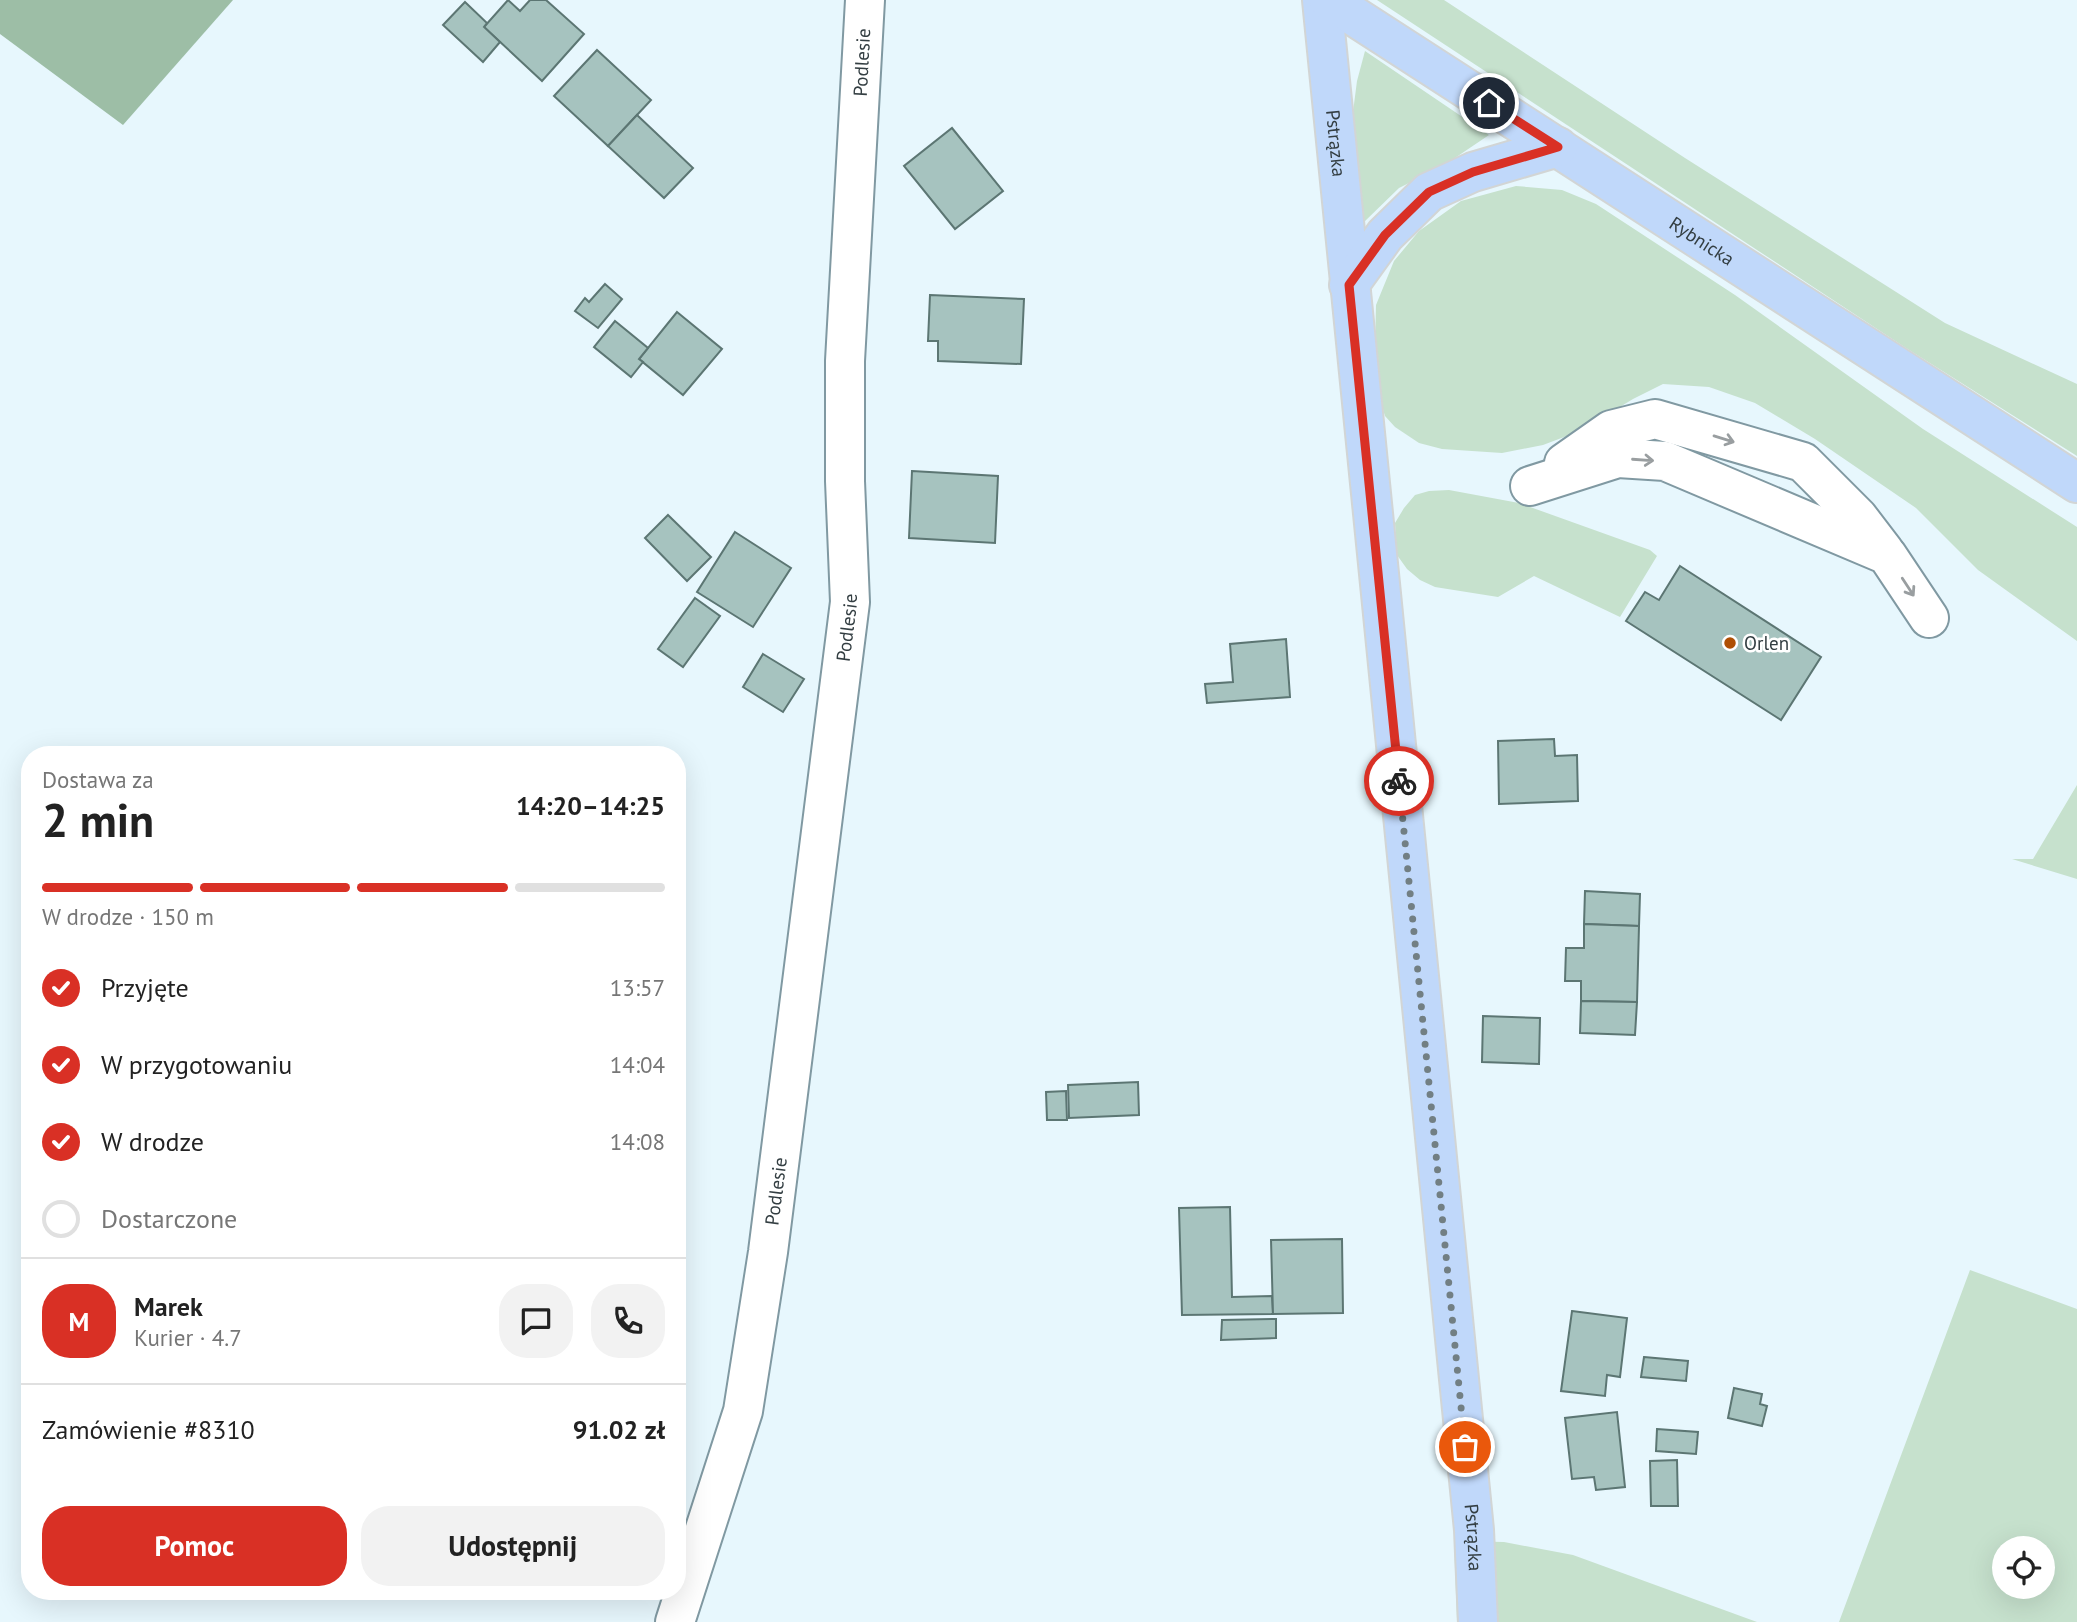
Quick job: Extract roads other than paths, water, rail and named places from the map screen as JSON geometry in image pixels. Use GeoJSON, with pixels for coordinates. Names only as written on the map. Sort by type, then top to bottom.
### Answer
{"type":"FeatureCollection","features":[{"type":"Feature","properties":{"kind":"main road","name":"Pstrązka"},"geometry":{"type":"LineString","coordinates":[[1322,0],[1474,1530],[1478,1622]]}},
{"type":"Feature","properties":{"kind":"main road","name":"Rybnicka"},"geometry":{"type":"LineString","coordinates":[[1329,0],[2077,483]]}},
{"type":"Feature","properties":{"kind":"main road"},"geometry":{"type":"LineString","coordinates":[[1349,285],[1385,235],[1429,192],[1473,172],[1558,147]]}},
{"type":"Feature","properties":{"kind":"street","name":"Podlesie"},"geometry":{"type":"LineString","coordinates":[[686,1588],[743,1411],[768,1252],[850,602],[845,481],[845,361],[865,0]]}},
{"type":"Feature","properties":{"kind":"street"},"geometry":{"type":"LineString","coordinates":[[1887,555],[1665,461],[1618,458],[1530,486],[1611,430],[1655,419],[1803,463],[1858,517],[1887,555],[1929,618]]}},
{"type":"Feature","properties":{"kind":"street","name":"Podlesie"},"geometry":{"type":"LineString","coordinates":[[675,1622],[682,1600]]}},
{"type":"Feature","properties":{"kind":"place","name":"Orlen"},"geometry":{"type":"Point","coordinates":[1730,643]}}]}
